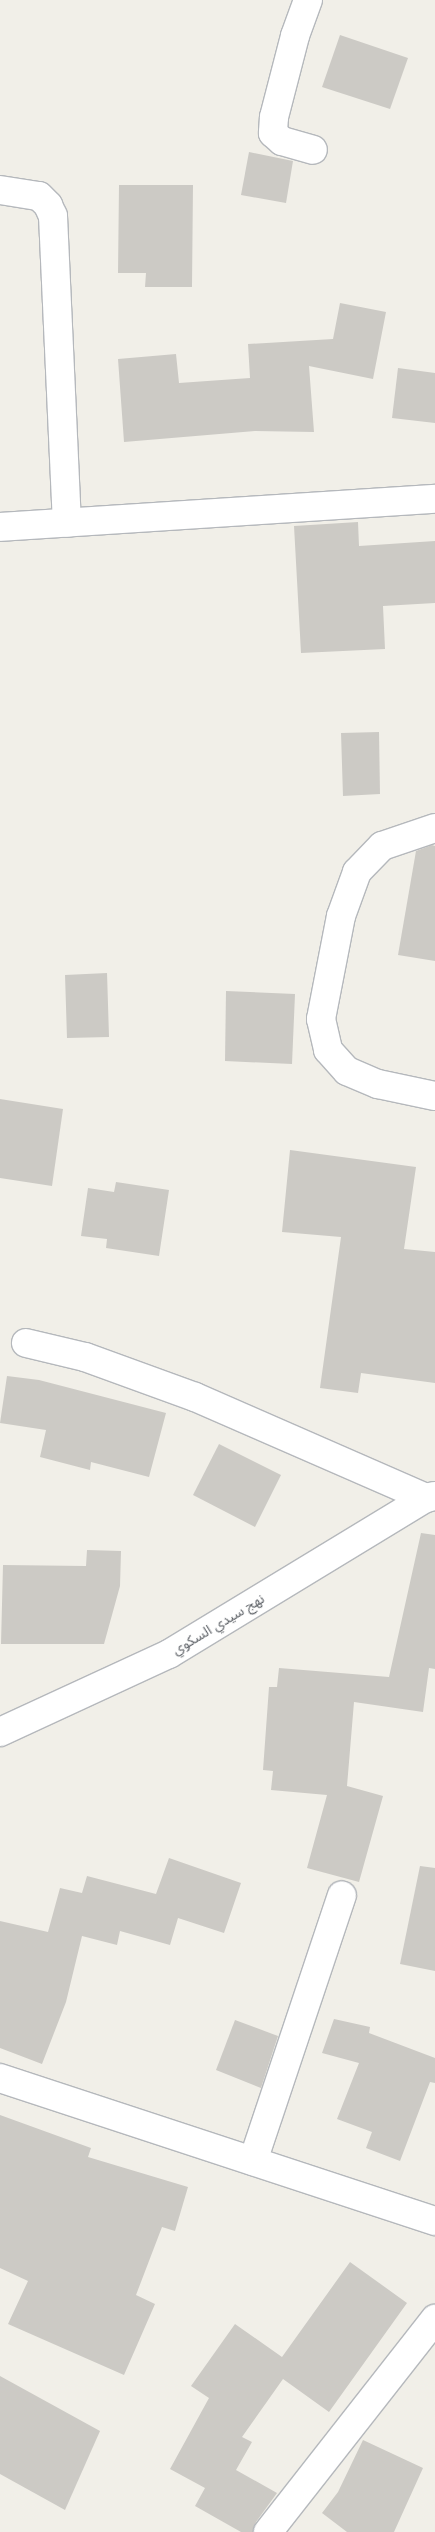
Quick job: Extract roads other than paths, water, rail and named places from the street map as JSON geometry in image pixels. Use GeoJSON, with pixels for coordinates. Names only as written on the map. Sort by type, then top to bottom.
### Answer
{"type":"FeatureCollection","features":[{"type":"Feature","properties":{"kind":"street"},"geometry":{"type":"LineString","coordinates":[[308,0],[295,36],[274,117],[273,132],[282,142],[313,150]]}},
{"type":"Feature","properties":{"kind":"street"},"geometry":{"type":"LineString","coordinates":[[0,190],[39,196],[48,205],[52,216],[67,523]]}},
{"type":"Feature","properties":{"kind":"street"},"geometry":{"type":"LineString","coordinates":[[0,527],[435,499]]}},
{"type":"Feature","properties":{"kind":"street"},"geometry":{"type":"LineString","coordinates":[[435,828],[382,846],[358,872],[341,916],[321,1019],[328,1050],[347,1071],[378,1084],[435,1096]]}},
{"type":"Feature","properties":{"kind":"street","name":"نهج سيدي السكوي"},"geometry":{"type":"LineString","coordinates":[[26,1343],[85,1357],[195,1397],[431,1497]]}},
{"type":"Feature","properties":{"kind":"street","name":"نهج سيدي السكوي"},"geometry":{"type":"LineString","coordinates":[[0,1732],[169,1654],[431,1497]]}},
{"type":"Feature","properties":{"kind":"street"},"geometry":{"type":"LineString","coordinates":[[253,2161],[342,1895]]}},
{"type":"Feature","properties":{"kind":"street"},"geometry":{"type":"LineString","coordinates":[[0,2078],[435,2221]]}},
{"type":"Feature","properties":{"kind":"street"},"geometry":{"type":"LineString","coordinates":[[268,2532],[435,2319]]}}]}
